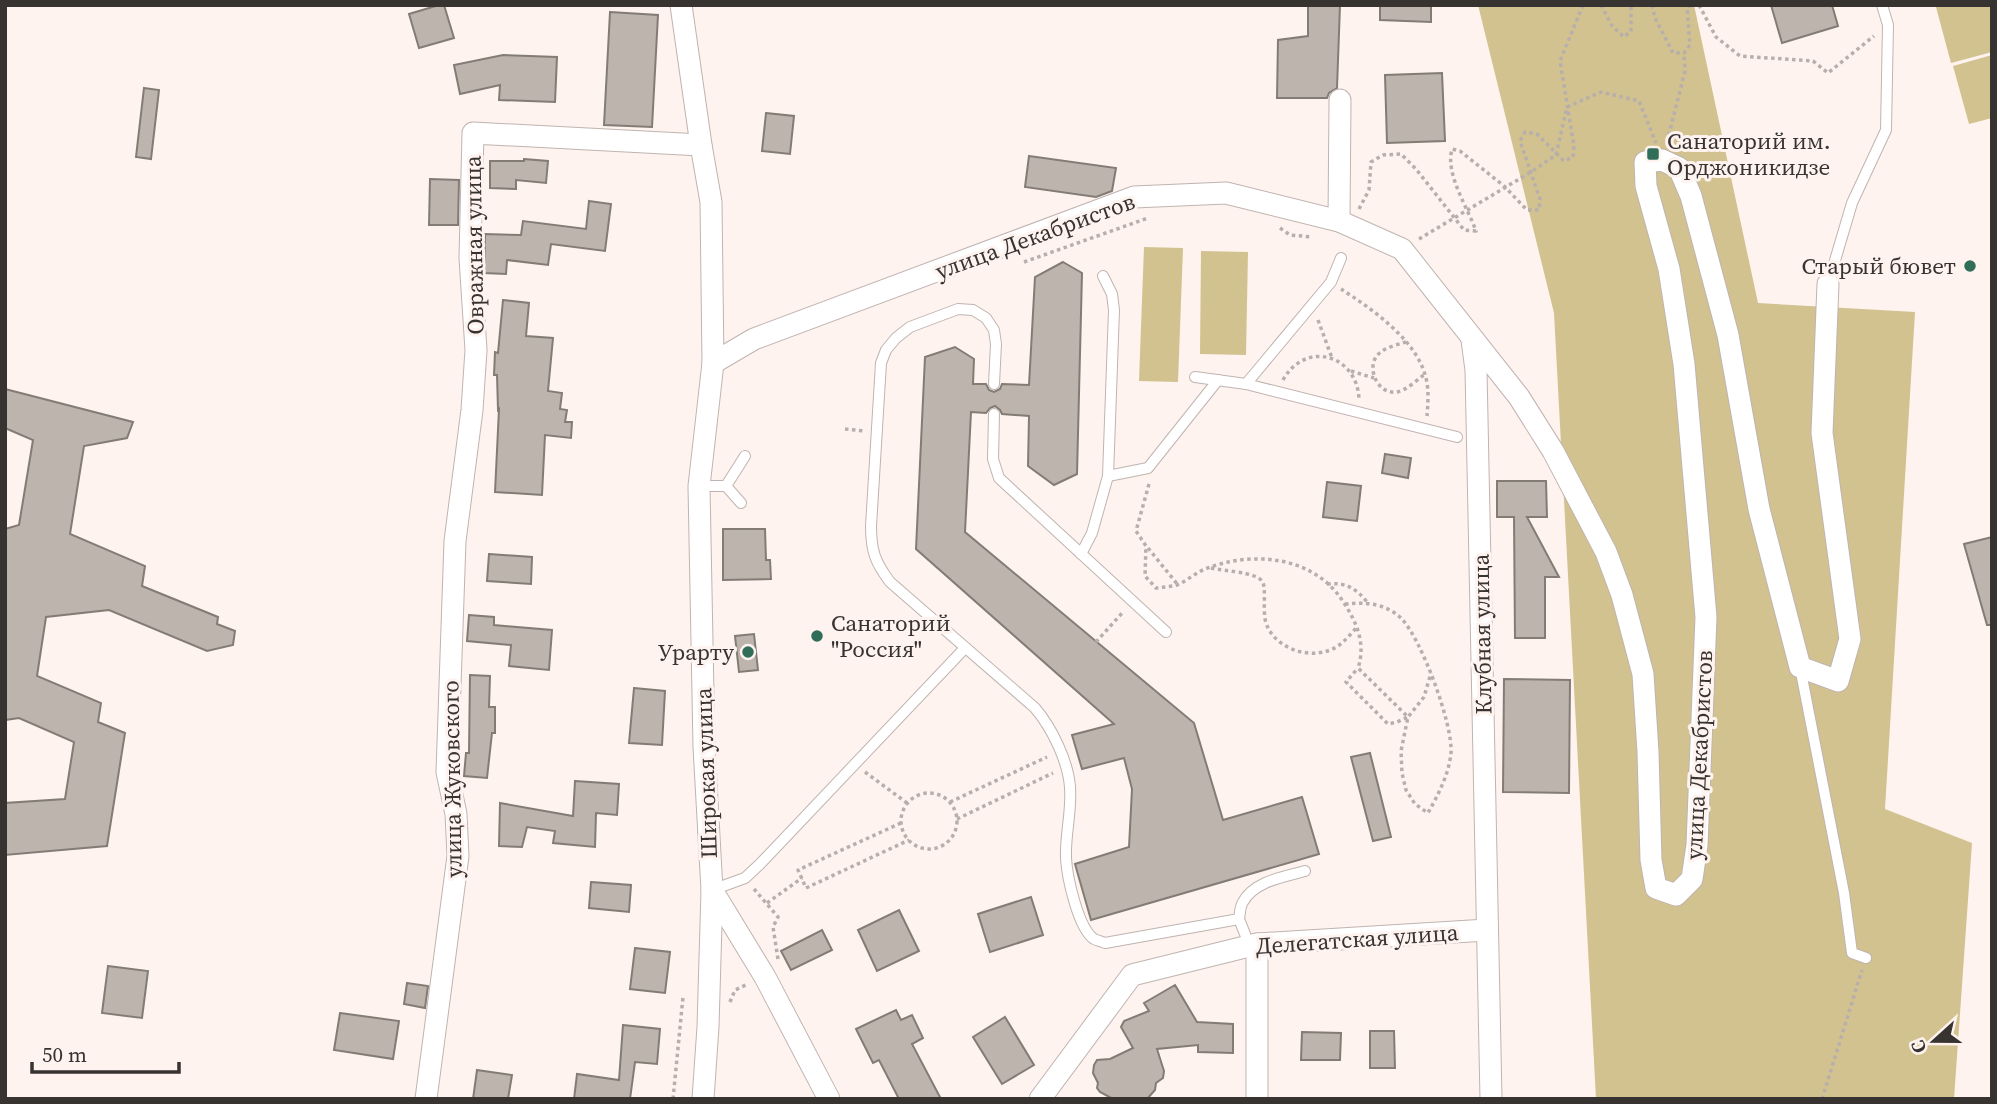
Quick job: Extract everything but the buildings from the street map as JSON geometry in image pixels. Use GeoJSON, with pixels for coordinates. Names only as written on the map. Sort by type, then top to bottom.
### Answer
{"type":"FeatureCollection","features":[{"type":"Feature","properties":{"kind":"street"},"geometry":{"type":"LineString","coordinates":[[681,5],[711,202],[713,363]]}},
{"type":"Feature","properties":{"kind":"street"},"geometry":{"type":"LineString","coordinates":[[1340,100],[1345,224]]}},
{"type":"Feature","properties":{"kind":"street","name":"Овражная улица"},"geometry":{"type":"LineString","coordinates":[[455,541],[472,410],[476,350],[470,258],[473,133],[701,145]]}},
{"type":"Feature","properties":{"kind":"street"},"geometry":{"type":"LineString","coordinates":[[1662,159],[1679,168],[1690,196],[1727,335],[1759,509],[1800,667],[1838,681],[1850,639],[1822,433],[1828,284]]}},
{"type":"Feature","properties":{"kind":"street","name":"улица Декабристов"},"geometry":{"type":"LineString","coordinates":[[713,363],[754,339],[1135,197],[1226,193],[1345,224],[1402,249],[1520,397],[1553,451],[1606,552],[1622,595],[1643,674],[1651,860],[1656,888],[1676,895],[1692,879],[1697,845],[1706,617],[1684,365],[1669,269],[1646,186],[1645,162],[1662,159]]}},
{"type":"Feature","properties":{"kind":"street","name":"Клубная улица"},"geometry":{"type":"LineString","coordinates":[[1472,338],[1476,370],[1490,1099]]}},
{"type":"Feature","properties":{"kind":"street","name":"Широкая улица"},"geometry":{"type":"LineString","coordinates":[[703,1099],[712,890],[704,747],[699,486],[713,363]]}},
{"type":"Feature","properties":{"kind":"street","name":"улица Жуковского"},"geometry":{"type":"LineString","coordinates":[[426,1099],[458,856],[456,814],[447,772],[455,541]]}},
{"type":"Feature","properties":{"kind":"street"},"geometry":{"type":"LineString","coordinates":[[712,890],[765,977],[829,1099]]}},
{"type":"Feature","properties":{"kind":"street","name":"Делегатская улица"},"geometry":{"type":"LineString","coordinates":[[1040,1099],[1132,975],[1252,941],[1488,930]]}},
{"type":"Feature","properties":{"kind":"street"},"geometry":{"type":"LineString","coordinates":[[1252,941],[1257,1099]]}},
{"type":"Feature","properties":{"kind":"lane"},"geometry":{"type":"LineString","coordinates":[[1828,284],[1852,203],[1886,130],[1888,25],[1882,5]]}},
{"type":"Feature","properties":{"kind":"lane"},"geometry":{"type":"LineString","coordinates":[[1246,384],[1331,282],[1341,258]]}},
{"type":"Feature","properties":{"kind":"lane"},"geometry":{"type":"LineString","coordinates":[[1081,555],[1092,533],[1108,475],[1114,310],[1112,294],[1103,276]]}},
{"type":"Feature","properties":{"kind":"lane"},"geometry":{"type":"LineString","coordinates":[[994,384],[994,330],[986,318],[973,310],[958,309],[910,327],[886,350],[881,363],[871,547],[878,566],[890,582],[1035,708],[1048,724],[1070,786],[1066,859],[1071,886],[1084,926],[1093,938],[1105,943],[1239,919]]}},
{"type":"Feature","properties":{"kind":"lane"},"geometry":{"type":"LineString","coordinates":[[1195,377],[1278,391],[1457,437]]}},
{"type":"Feature","properties":{"kind":"lane"},"geometry":{"type":"LineString","coordinates":[[1108,475],[1148,468],[1218,380]]}},
{"type":"Feature","properties":{"kind":"lane"},"geometry":{"type":"LineString","coordinates":[[994,414],[993,459],[999,478],[1166,632]]}},
{"type":"Feature","properties":{"kind":"lane"},"geometry":{"type":"LineString","coordinates":[[726,486],[745,456]]}},
{"type":"Feature","properties":{"kind":"lane"},"geometry":{"type":"LineString","coordinates":[[699,486],[726,486],[741,503]]}},
{"type":"Feature","properties":{"kind":"lane"},"geometry":{"type":"LineString","coordinates":[[712,890],[745,878],[965,648]]}},
{"type":"Feature","properties":{"kind":"lane"},"geometry":{"type":"LineString","coordinates":[[1800,667],[1852,953],[1866,958]]}},
{"type":"Feature","properties":{"kind":"lane"},"geometry":{"type":"LineString","coordinates":[[1252,941],[1239,919],[1242,902],[1254,889],[1271,880],[1305,871]]}},
{"type":"Feature","properties":{"kind":"path"},"geometry":{"type":"LineString","coordinates":[[1345,224],[1369,190],[1371,162],[1383,155],[1401,154],[1464,230],[1476,231],[1451,173],[1449,160],[1452,149],[1460,151],[1504,186],[1527,210],[1539,209],[1539,199],[1520,141],[1525,132],[1537,134],[1564,161],[1573,157],[1574,146],[1560,61],[1583,5]]}},
{"type":"Feature","properties":{"kind":"path"},"geometry":{"type":"LineString","coordinates":[[1601,5],[1612,26],[1624,37],[1631,31],[1631,5]]}},
{"type":"Feature","properties":{"kind":"path"},"geometry":{"type":"LineString","coordinates":[[1652,5],[1655,18],[1673,53],[1684,53]]}},
{"type":"Feature","properties":{"kind":"path"},"geometry":{"type":"LineString","coordinates":[[1662,159],[1685,71],[1684,53],[1690,45],[1687,7],[1693,5]]}},
{"type":"Feature","properties":{"kind":"path"},"geometry":{"type":"LineString","coordinates":[[1699,5],[1716,37],[1740,56],[1813,61],[1828,73],[1888,25]]}},
{"type":"Feature","properties":{"kind":"path"},"geometry":{"type":"LineString","coordinates":[[1567,107],[1601,92],[1639,101],[1662,159]]}},
{"type":"Feature","properties":{"kind":"path"},"geometry":{"type":"LineString","coordinates":[[1402,249],[1556,155],[1567,107]]}},
{"type":"Feature","properties":{"kind":"path"},"geometry":{"type":"LineString","coordinates":[[1014,265],[1159,215]]}},
{"type":"Feature","properties":{"kind":"path"},"geometry":{"type":"LineString","coordinates":[[1270,222],[1290,235],[1322,239]]}},
{"type":"Feature","properties":{"kind":"path"},"geometry":{"type":"LineString","coordinates":[[1331,282],[1366,305],[1391,326],[1420,360],[1428,395],[1425,429]]}},
{"type":"Feature","properties":{"kind":"path"},"geometry":{"type":"LineString","coordinates":[[1312,305],[1332,358]]}},
{"type":"Feature","properties":{"kind":"path"},"geometry":{"type":"LineString","coordinates":[[1406,342],[1376,357],[1373,365],[1378,384],[1387,391],[1397,392],[1425,374]]}},
{"type":"Feature","properties":{"kind":"path"},"geometry":{"type":"LineString","coordinates":[[1278,391],[1292,367],[1319,356],[1332,358],[1345,365],[1353,375],[1359,391],[1359,412]]}},
{"type":"Feature","properties":{"kind":"path"},"geometry":{"type":"LineString","coordinates":[[1350,370],[1376,379]]}},
{"type":"Feature","properties":{"kind":"path"},"geometry":{"type":"LineString","coordinates":[[1148,468],[1150,479],[1136,531],[1178,584]]}},
{"type":"Feature","properties":{"kind":"path"},"geometry":{"type":"LineString","coordinates":[[1146,546],[1145,576],[1156,588],[1178,584],[1209,568],[1255,557],[1292,563],[1311,572],[1327,584],[1345,604],[1360,635],[1362,656],[1359,668],[1346,682],[1388,724],[1408,717],[1424,697],[1431,673]]}},
{"type":"Feature","properties":{"kind":"path"},"geometry":{"type":"LineString","coordinates":[[1209,568],[1260,578],[1265,586],[1263,609],[1266,624],[1280,644],[1295,650],[1324,652],[1337,647],[1357,627]]}},
{"type":"Feature","properties":{"kind":"path"},"geometry":{"type":"LineString","coordinates":[[1327,584],[1348,585],[1359,592],[1367,602]]}},
{"type":"Feature","properties":{"kind":"path"},"geometry":{"type":"LineString","coordinates":[[1345,604],[1367,602],[1387,608],[1401,618],[1431,673],[1449,733],[1451,752],[1439,794],[1428,813],[1415,804],[1406,790],[1402,773],[1401,751],[1408,717]]}},
{"type":"Feature","properties":{"kind":"path"},"geometry":{"type":"LineString","coordinates":[[1359,668],[1408,717]]}},
{"type":"Feature","properties":{"kind":"path"},"geometry":{"type":"LineString","coordinates":[[950,802],[1046,757],[1054,773],[957,819]]}},
{"type":"Feature","properties":{"kind":"path"},"geometry":{"type":"LineString","coordinates":[[855,764],[907,803]]}},
{"type":"Feature","properties":{"kind":"path"},"geometry":{"type":"LineString","coordinates":[[925,793],[943,796],[950,802],[957,819],[956,828],[946,844],[928,849],[919,847],[904,835],[901,823],[903,808],[907,803],[916,795],[925,793]]}},
{"type":"Feature","properties":{"kind":"path"},"geometry":{"type":"LineString","coordinates":[[901,823],[798,870],[806,888],[909,840]]}},
{"type":"Feature","properties":{"kind":"path"},"geometry":{"type":"LineString","coordinates":[[730,1003],[735,990],[780,970],[774,941],[774,927],[778,917],[745,878]]}},
{"type":"Feature","properties":{"kind":"path"},"geometry":{"type":"LineString","coordinates":[[767,904],[802,878]]}},
{"type":"Feature","properties":{"kind":"path"},"geometry":{"type":"LineString","coordinates":[[1822,1099],[1866,958]]}},
{"type":"Feature","properties":{"kind":"path"},"geometry":{"type":"LineString","coordinates":[[673,1099],[683,997]]}},
{"type":"Feature","properties":{"kind":"shaded area"},"geometry":{"type":"Polygon","coordinates":[[[1478,5],[1694,5],[1758,303],[1915,312],[1885,809],[1972,843],[1954,1099],[1596,1099],[1554,313],[1478,5]]]}},
{"type":"Feature","properties":{"kind":"shaded area"},"geometry":{"type":"Polygon","coordinates":[[[1992,5],[1992,52],[1951,63],[1936,7],[1992,5]]]}},
{"type":"Feature","properties":{"kind":"shaded area"},"geometry":{"type":"Polygon","coordinates":[[[1992,55],[1992,118],[1969,124],[1953,66],[1992,55]]]}},
{"type":"Feature","properties":{"kind":"shaded area"},"geometry":{"type":"Polygon","coordinates":[[[1144,247],[1183,248],[1178,382],[1139,381],[1144,247]]]}},
{"type":"Feature","properties":{"kind":"shaded area"},"geometry":{"type":"Polygon","coordinates":[[[1201,251],[1248,252],[1246,355],[1200,354],[1201,251]]]}},
{"type":"Feature","properties":{"kind":"place","name":"Санаторий им. Орджоникидзе"},"geometry":{"type":"Point","coordinates":[1653,154]}},
{"type":"Feature","properties":{"kind":"place","name":"Старый бювет"},"geometry":{"type":"Point","coordinates":[1970,266]}},
{"type":"Feature","properties":{"kind":"place","name":"Санаторий \"Россия\""},"geometry":{"type":"Point","coordinates":[817,636]}},
{"type":"Feature","properties":{"kind":"place","name":"Урарту"},"geometry":{"type":"Point","coordinates":[748,652]}}]}
